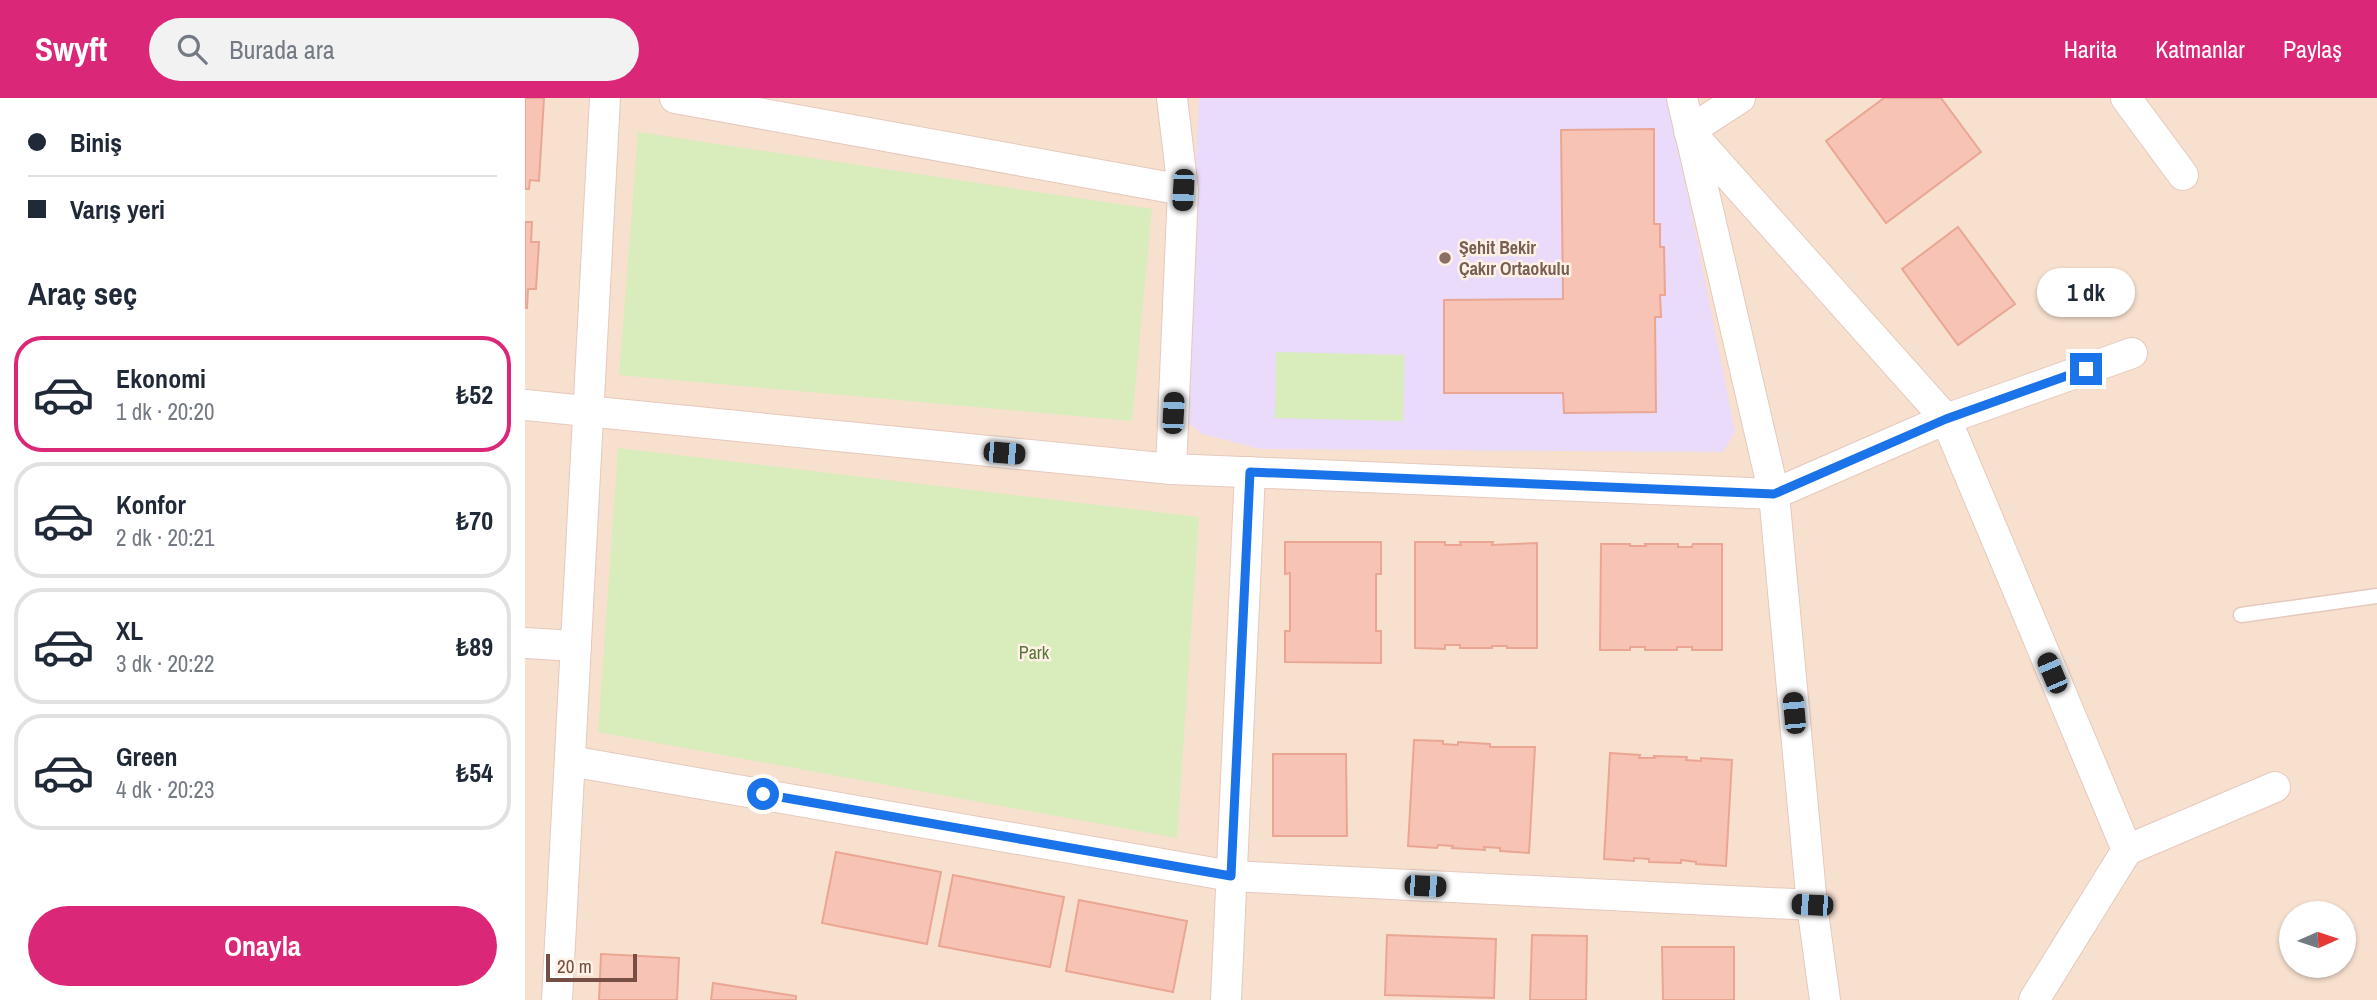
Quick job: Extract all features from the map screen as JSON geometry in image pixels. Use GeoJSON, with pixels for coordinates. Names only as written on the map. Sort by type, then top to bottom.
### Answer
{"type":"FeatureCollection","features":[{"type":"Feature","properties":{"kind":"street"},"geometry":{"type":"LineString","coordinates":[[557,1000],[605,98]]}},
{"type":"Feature","properties":{"kind":"street"},"geometry":{"type":"LineString","coordinates":[[675,98],[1183,190]]}},
{"type":"Feature","properties":{"kind":"street"},"geometry":{"type":"LineString","coordinates":[[1171,469],[1183,190],[1172,98]]}},
{"type":"Feature","properties":{"kind":"street"},"geometry":{"type":"LineString","coordinates":[[1682,98],[1774,494],[1812,905],[1825,1000]]}},
{"type":"Feature","properties":{"kind":"street"},"geometry":{"type":"LineString","coordinates":[[1689,131],[1740,98]]}},
{"type":"Feature","properties":{"kind":"street"},"geometry":{"type":"LineString","coordinates":[[2126,98],[2183,175]]}},
{"type":"Feature","properties":{"kind":"street"},"geometry":{"type":"LineString","coordinates":[[1689,131],[1946,419],[2127,850]]}},
{"type":"Feature","properties":{"kind":"street"},"geometry":{"type":"LineString","coordinates":[[525,405],[1171,469],[1774,494],[1946,419],[2132,353]]}},
{"type":"Feature","properties":{"kind":"street"},"geometry":{"type":"LineString","coordinates":[[1226,1000],[1250,472]]}},
{"type":"Feature","properties":{"kind":"street"},"geometry":{"type":"LineString","coordinates":[[525,643],[576,646]]}},
{"type":"Feature","properties":{"kind":"street"},"geometry":{"type":"LineString","coordinates":[[570,761],[1231,876],[1812,905]]}},
{"type":"Feature","properties":{"kind":"street"},"geometry":{"type":"LineString","coordinates":[[2035,1000],[2127,850],[2275,787]]}},
{"type":"Feature","properties":{"kind":"lane"},"geometry":{"type":"LineString","coordinates":[[2241,615],[2377,596]]}},
{"type":"Feature","properties":{"kind":"shaded area"},"geometry":{"type":"Polygon","coordinates":[[[525,98],[2377,98],[2377,1000],[525,1000],[525,98]]]}},
{"type":"Feature","properties":{"kind":"shaded area","name":"Şehit Bekir Çakır Ortaokulu"},"geometry":{"type":"Polygon","coordinates":[[[1199,98],[1669,98],[1735,432],[1723,452],[1261,449],[1202,434],[1182,418],[1199,98]]]}},
{"type":"Feature","properties":{"kind":"green space"},"geometry":{"type":"Polygon","coordinates":[[[638,132],[1152,209],[1132,421],[619,375],[638,132]]]}},
{"type":"Feature","properties":{"kind":"green space"},"geometry":{"type":"Polygon","coordinates":[[[1276,352],[1404,355],[1403,421],[1275,418],[1276,352]]]}},
{"type":"Feature","properties":{"kind":"green space","name":"Park"},"geometry":{"type":"Polygon","coordinates":[[[618,448],[1199,517],[1177,838],[598,732],[618,448]]]}},
{"type":"Feature","properties":{"kind":"building"},"geometry":{"type":"Polygon","coordinates":[[[525,98],[544,98],[539,181],[530,180],[529,189],[525,189],[525,98]]]}},
{"type":"Feature","properties":{"kind":"building"},"geometry":{"type":"Polygon","coordinates":[[[1884,98],[1941,98],[1981,152],[1886,223],[1826,141],[1884,98]]]}},
{"type":"Feature","properties":{"kind":"building"},"geometry":{"type":"Polygon","coordinates":[[[1654,129],[1654,224],[1660,224],[1660,247],[1664,247],[1665,295],[1660,295],[1661,317],[1655,317],[1656,412],[1564,413],[1563,393],[1444,393],[1444,300],[1563,299],[1561,130],[1654,129]]]}},
{"type":"Feature","properties":{"kind":"building"},"geometry":{"type":"Polygon","coordinates":[[[525,222],[532,222],[531,242],[539,242],[536,289],[528,289],[527,308],[525,308],[525,222]]]}},
{"type":"Feature","properties":{"kind":"building"},"geometry":{"type":"Polygon","coordinates":[[[1958,227],[2015,304],[1958,345],[1902,269],[1958,227]]]}},
{"type":"Feature","properties":{"kind":"building"},"geometry":{"type":"Polygon","coordinates":[[[1285,542],[1381,542],[1381,574],[1376,574],[1376,631],[1381,631],[1381,663],[1285,662],[1285,631],[1290,631],[1290,573],[1285,574],[1285,542]]]}},
{"type":"Feature","properties":{"kind":"building"},"geometry":{"type":"Polygon","coordinates":[[[1415,542],[1445,542],[1445,545],[1461,545],[1460,542],[1493,542],[1492,545],[1537,543],[1537,648],[1460,648],[1460,645],[1445,645],[1445,649],[1415,648],[1415,542]]]}},
{"type":"Feature","properties":{"kind":"building"},"geometry":{"type":"Polygon","coordinates":[[[1601,544],[1678,544],[1678,547],[1692,547],[1693,544],[1722,544],[1722,650],[1677,647],[1677,650],[1645,650],[1645,647],[1630,647],[1630,650],[1600,650],[1601,544]]]}},
{"type":"Feature","properties":{"kind":"building"},"geometry":{"type":"Polygon","coordinates":[[[1414,740],[1443,741],[1443,744],[1458,745],[1458,742],[1490,744],[1490,747],[1535,747],[1529,853],[1484,847],[1485,850],[1438,845],[1437,848],[1408,846],[1414,740]]]}},
{"type":"Feature","properties":{"kind":"building"},"geometry":{"type":"Polygon","coordinates":[[[1610,753],[1640,755],[1639,758],[1655,758],[1654,756],[1687,757],[1686,760],[1701,761],[1701,758],[1732,760],[1726,866],[1681,860],[1681,863],[1649,862],[1649,859],[1634,858],[1634,861],[1604,859],[1610,753]]]}},
{"type":"Feature","properties":{"kind":"building"},"geometry":{"type":"Polygon","coordinates":[[[1273,754],[1346,754],[1347,836],[1273,836],[1273,754]]]}},
{"type":"Feature","properties":{"kind":"building"},"geometry":{"type":"Polygon","coordinates":[[[836,852],[941,872],[927,944],[822,923],[836,852]]]}},
{"type":"Feature","properties":{"kind":"building"},"geometry":{"type":"Polygon","coordinates":[[[953,875],[1064,897],[1050,967],[939,946],[953,875]]]}},
{"type":"Feature","properties":{"kind":"building"},"geometry":{"type":"Polygon","coordinates":[[[1079,900],[1187,921],[1173,992],[1066,971],[1079,900]]]}},
{"type":"Feature","properties":{"kind":"building"},"geometry":{"type":"Polygon","coordinates":[[[1387,935],[1496,939],[1494,998],[1385,995],[1387,935]]]}},
{"type":"Feature","properties":{"kind":"building"},"geometry":{"type":"Polygon","coordinates":[[[1532,935],[1587,936],[1586,1000],[1530,1000],[1532,935]]]}},
{"type":"Feature","properties":{"kind":"building"},"geometry":{"type":"Polygon","coordinates":[[[1662,947],[1734,947],[1734,1000],[1663,1000],[1662,947]]]}},
{"type":"Feature","properties":{"kind":"building"},"geometry":{"type":"Polygon","coordinates":[[[601,954],[679,958],[677,1000],[599,1000],[601,954]]]}},
{"type":"Feature","properties":{"kind":"building"},"geometry":{"type":"Polygon","coordinates":[[[713,983],[796,996],[796,1000],[711,1000],[713,983]]]}},
{"type":"Feature","properties":{"kind":"place","name":"Şehit Bekir Çakır Ortaokulu"},"geometry":{"type":"Point","coordinates":[1445,258]}},
{"type":"Feature","properties":{"kind":"route"},"geometry":{"type":"LineString","coordinates":[[763,794],[1231,876],[1250,472],[1774,494],[1946,419],[2086,369]]}}]}
